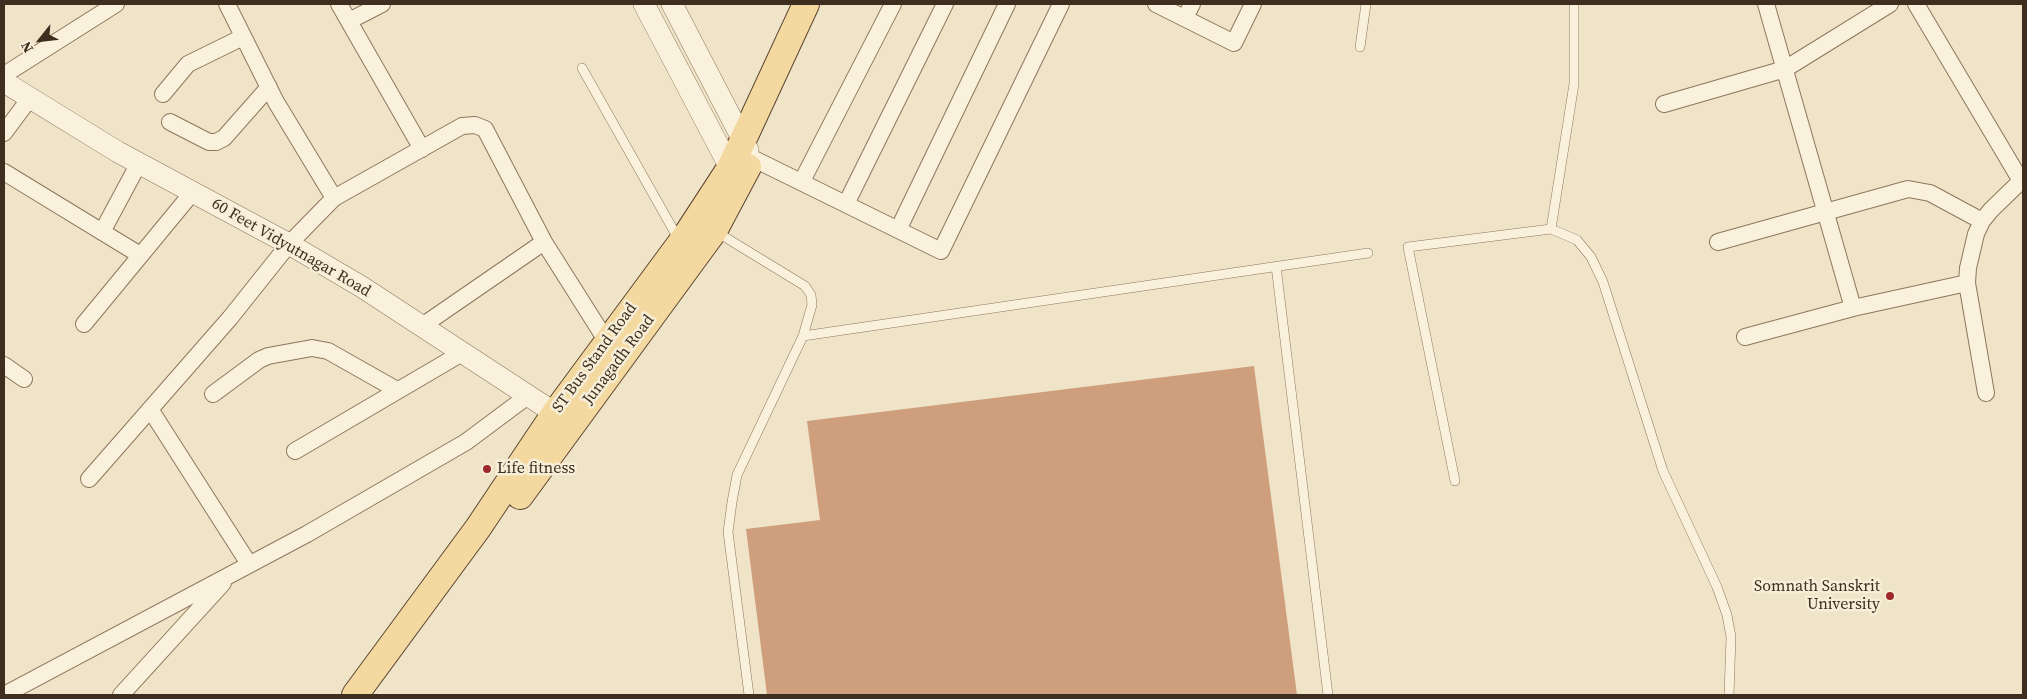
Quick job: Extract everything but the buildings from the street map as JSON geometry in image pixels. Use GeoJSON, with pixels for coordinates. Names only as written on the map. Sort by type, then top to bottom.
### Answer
{"type":"FeatureCollection","features":[{"type":"Feature","properties":{"kind":"main road","name":"ST Bus Stand Road"},"geometry":{"type":"LineString","coordinates":[[355,695],[478,528],[613,351],[680,243],[741,163],[762,96],[806,4]]}},
{"type":"Feature","properties":{"kind":"main road","name":"Junagadh Road"},"geometry":{"type":"LineString","coordinates":[[613,351],[714,231],[741,163],[826,4]]}},
{"type":"Feature","properties":{"kind":"main road"},"geometry":{"type":"LineString","coordinates":[[376,695],[563,418]]}},
{"type":"Feature","properties":{"kind":"street"},"geometry":{"type":"LineString","coordinates":[[4,75],[116,4]]}},
{"type":"Feature","properties":{"kind":"street"},"geometry":{"type":"LineString","coordinates":[[227,4],[269,87],[321,180],[334,198]]}},
{"type":"Feature","properties":{"kind":"street"},"geometry":{"type":"LineString","coordinates":[[339,4],[422,149]]}},
{"type":"Feature","properties":{"kind":"street"},"geometry":{"type":"LineString","coordinates":[[349,21],[382,4]]}},
{"type":"Feature","properties":{"kind":"street"},"geometry":{"type":"LineString","coordinates":[[644,4],[741,163],[802,181],[941,251],[1061,4]]}},
{"type":"Feature","properties":{"kind":"street"},"geometry":{"type":"LineString","coordinates":[[672,4],[741,163]]}},
{"type":"Feature","properties":{"kind":"street"},"geometry":{"type":"LineString","coordinates":[[802,181],[893,4]]}},
{"type":"Feature","properties":{"kind":"street"},"geometry":{"type":"LineString","coordinates":[[846,204],[945,4]]}},
{"type":"Feature","properties":{"kind":"street"},"geometry":{"type":"LineString","coordinates":[[898,230],[1007,4]]}},
{"type":"Feature","properties":{"kind":"street"},"geometry":{"type":"LineString","coordinates":[[1156,4],[1189,11],[1234,43],[1253,4]]}},
{"type":"Feature","properties":{"kind":"street"},"geometry":{"type":"LineString","coordinates":[[1766,4],[1853,308]]}},
{"type":"Feature","properties":{"kind":"street"},"geometry":{"type":"LineString","coordinates":[[1664,104],[1785,69],[1890,4]]}},
{"type":"Feature","properties":{"kind":"street"},"geometry":{"type":"LineString","coordinates":[[1916,4],[2022,180],[1982,221],[1976,234],[1968,268],[1967,283],[1986,392]]}},
{"type":"Feature","properties":{"kind":"street"},"geometry":{"type":"LineString","coordinates":[[163,94],[188,64],[243,36]]}},
{"type":"Feature","properties":{"kind":"street","name":"60 Feet Vidyutnagar Road"},"geometry":{"type":"LineString","coordinates":[[4,82],[139,163],[289,244],[422,326],[563,418]]}},
{"type":"Feature","properties":{"kind":"street"},"geometry":{"type":"LineString","coordinates":[[170,122],[209,142],[216,142],[224,138],[269,87]]}},
{"type":"Feature","properties":{"kind":"street"},"geometry":{"type":"LineString","coordinates":[[4,132],[30,98]]}},
{"type":"Feature","properties":{"kind":"street"},"geometry":{"type":"LineString","coordinates":[[89,479],[230,318],[289,244],[334,198],[462,126],[475,125],[485,130],[544,242],[613,351]]}},
{"type":"Feature","properties":{"kind":"street"},"geometry":{"type":"LineString","coordinates":[[102,232],[139,163]]}},
{"type":"Feature","properties":{"kind":"street"},"geometry":{"type":"LineString","coordinates":[[4,172],[140,255]]}},
{"type":"Feature","properties":{"kind":"street"},"geometry":{"type":"LineString","coordinates":[[1718,242],[1908,189],[1930,193],[1982,221]]}},
{"type":"Feature","properties":{"kind":"street"},"geometry":{"type":"LineString","coordinates":[[84,324],[192,193]]}},
{"type":"Feature","properties":{"kind":"street"},"geometry":{"type":"LineString","coordinates":[[422,326],[544,242]]}},
{"type":"Feature","properties":{"kind":"street"},"geometry":{"type":"LineString","coordinates":[[1745,337],[1853,308],[1967,283]]}},
{"type":"Feature","properties":{"kind":"street"},"geometry":{"type":"LineString","coordinates":[[213,394],[259,360],[268,356],[312,348],[328,351],[397,390]]}},
{"type":"Feature","properties":{"kind":"street"},"geometry":{"type":"LineString","coordinates":[[295,451],[462,353]]}},
{"type":"Feature","properties":{"kind":"street"},"geometry":{"type":"LineString","coordinates":[[4,365],[24,379]]}},
{"type":"Feature","properties":{"kind":"street"},"geometry":{"type":"LineString","coordinates":[[4,694],[307,534],[466,442],[529,395]]}},
{"type":"Feature","properties":{"kind":"street"},"geometry":{"type":"LineString","coordinates":[[150,409],[249,564]]}},
{"type":"Feature","properties":{"kind":"street"},"geometry":{"type":"LineString","coordinates":[[121,695],[231,574]]}},
{"type":"Feature","properties":{"kind":"lane"},"geometry":{"type":"LineString","coordinates":[[1360,47],[1366,4]]}},
{"type":"Feature","properties":{"kind":"lane"},"geometry":{"type":"LineString","coordinates":[[1551,229],[1574,84],[1574,4]]}},
{"type":"Feature","properties":{"kind":"lane"},"geometry":{"type":"LineString","coordinates":[[582,68],[680,243]]}},
{"type":"Feature","properties":{"kind":"lane"},"geometry":{"type":"LineString","coordinates":[[1455,481],[1408,247],[1551,229],[1577,240],[1591,257],[1603,282],[1663,471],[1717,587],[1727,615],[1731,637],[1729,695]]}},
{"type":"Feature","properties":{"kind":"lane"},"geometry":{"type":"LineString","coordinates":[[714,231],[805,286],[811,295],[812,305],[803,336],[737,475],[732,502],[728,532],[749,695]]}},
{"type":"Feature","properties":{"kind":"lane"},"geometry":{"type":"LineString","coordinates":[[803,336],[1368,252]]}},
{"type":"Feature","properties":{"kind":"lane"},"geometry":{"type":"LineString","coordinates":[[1276,266],[1328,695]]}},
{"type":"Feature","properties":{"kind":"place","name":"Life fitness"},"geometry":{"type":"Point","coordinates":[487,469]}},
{"type":"Feature","properties":{"kind":"place","name":"Somnath Sanskrit University"},"geometry":{"type":"Point","coordinates":[1890,596]}}]}
